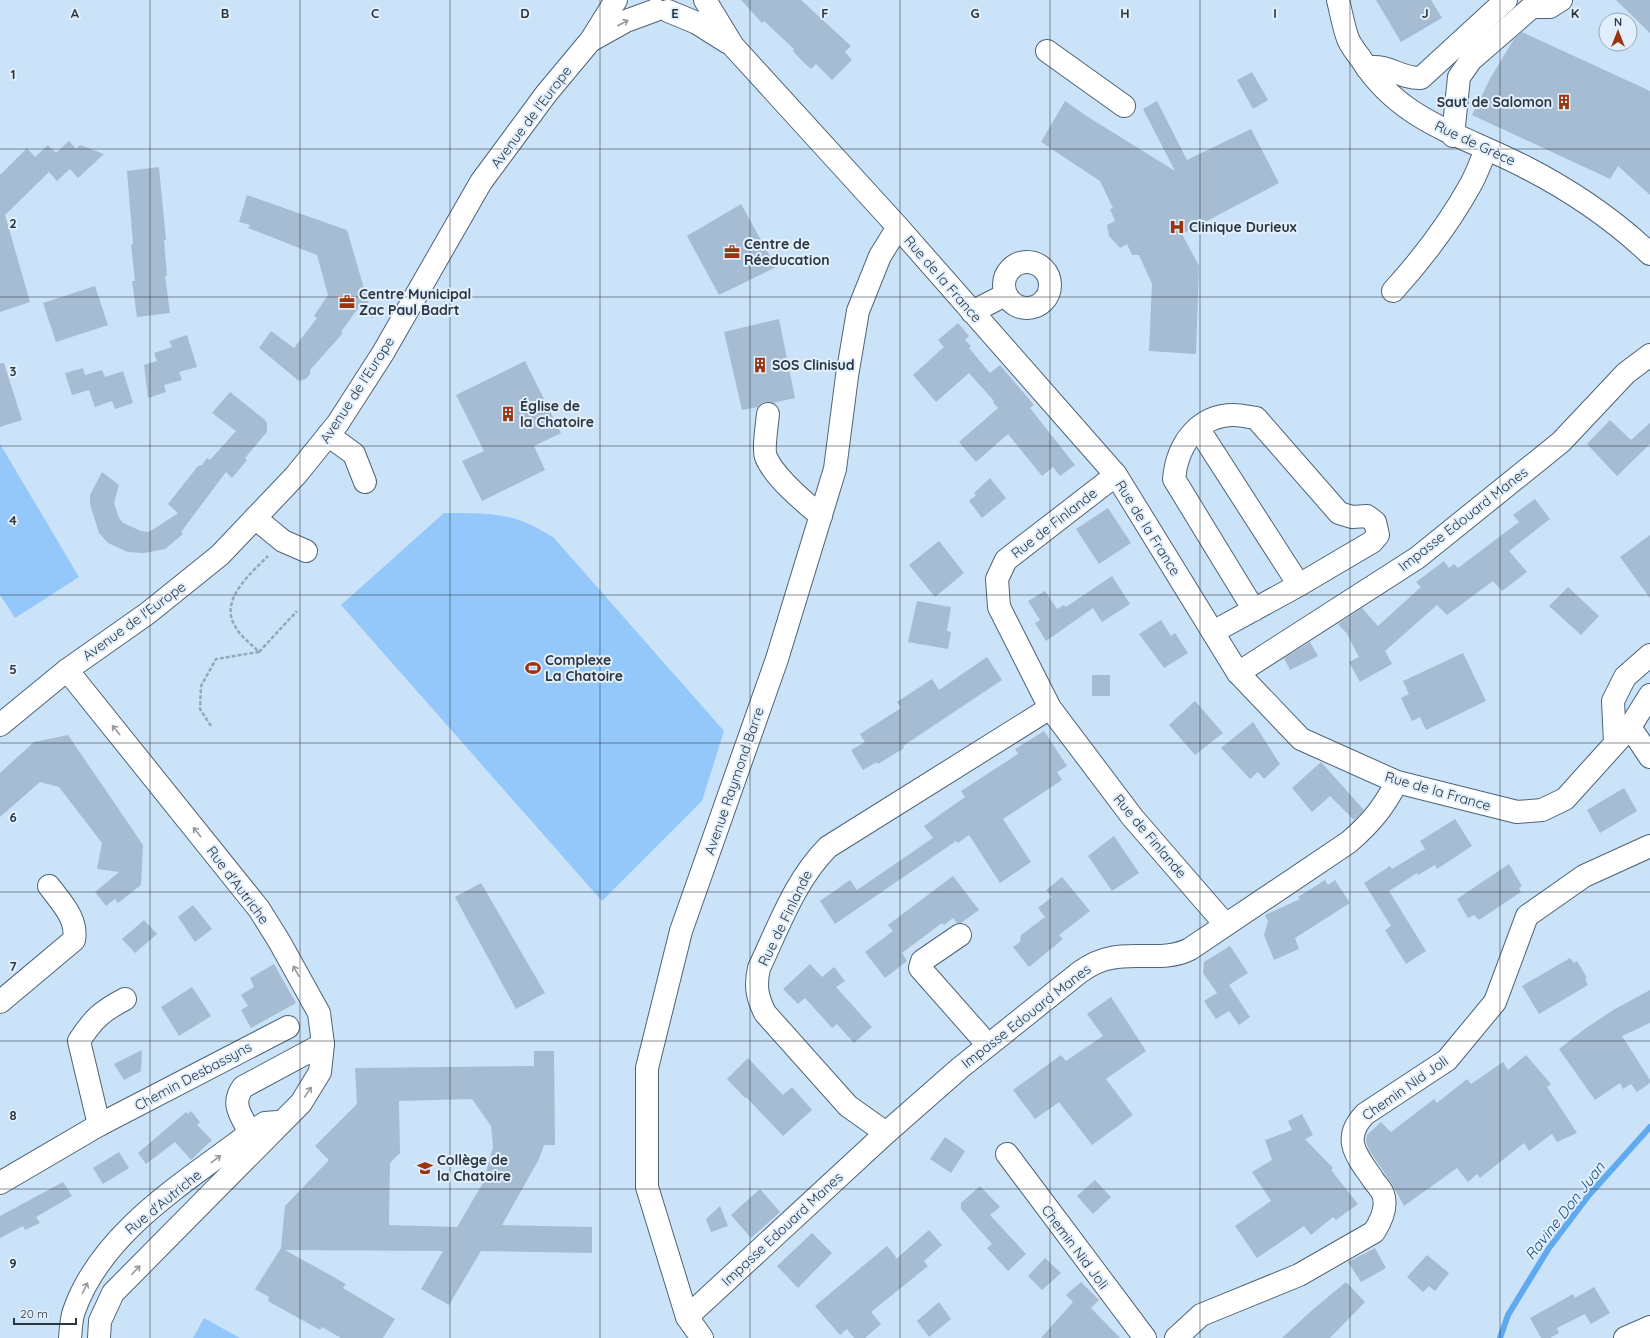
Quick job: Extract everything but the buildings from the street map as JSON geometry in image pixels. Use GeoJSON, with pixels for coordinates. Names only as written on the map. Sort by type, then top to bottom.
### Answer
{"type":"FeatureCollection","features":[{"type":"Feature","properties":{"kind":"street","name":"Avenue de l'Europe"},"geometry":{"type":"LineString","coordinates":[[0,725],[67,670],[148,613],[220,555],[296,475],[338,423],[383,353],[481,182],[546,94],[591,40],[616,0]]}},
{"type":"Feature","properties":{"kind":"street","name":"Avenue de l'Europe"},"geometry":{"type":"LineString","coordinates":[[591,40],[655,7],[678,9],[692,0]]}},
{"type":"Feature","properties":{"kind":"street","name":"Rue de la France"},"geometry":{"type":"LineString","coordinates":[[705,0],[733,46],[898,227],[1116,475],[1238,673],[1301,739],[1397,782],[1517,812],[1542,810],[1565,799],[1630,727]]}},
{"type":"Feature","properties":{"kind":"street","name":"Rue de Grèce"},"geometry":{"type":"LineString","coordinates":[[1338,0],[1347,37],[1367,68],[1398,102],[1453,136],[1525,167],[1562,188],[1604,217],[1650,254]]}},
{"type":"Feature","properties":{"kind":"street"},"geometry":{"type":"LineString","coordinates":[[1367,68],[1384,68],[1409,79],[1421,78],[1506,0]]}},
{"type":"Feature","properties":{"kind":"street"},"geometry":{"type":"LineString","coordinates":[[1453,136],[1459,77],[1471,60],[1532,7],[1550,7],[1561,0]]}},
{"type":"Feature","properties":{"kind":"street","name":"Rue de la France"},"geometry":{"type":"LineString","coordinates":[[655,7],[698,23],[733,46]]}},
{"type":"Feature","properties":{"kind":"street"},"geometry":{"type":"LineString","coordinates":[[1047,51],[1124,106]]}},
{"type":"Feature","properties":{"kind":"street"},"geometry":{"type":"LineString","coordinates":[[1393,291],[1417,265],[1454,210],[1471,183],[1486,150]]}},
{"type":"Feature","properties":{"kind":"street","name":"Avenue Raymond Barre"},"geometry":{"type":"LineString","coordinates":[[702,1338],[687,1317],[647,1187],[647,1068],[682,931],[777,659],[835,469],[847,376],[858,311],[880,256],[898,227]]}},
{"type":"Feature","properties":{"kind":"street"},"geometry":{"type":"LineString","coordinates":[[972,312],[1006,295]]}},
{"type":"Feature","properties":{"kind":"street","name":"Impasse Edouard Manes"},"geometry":{"type":"LineString","coordinates":[[1238,673],[1417,558],[1561,442],[1626,373],[1650,355]]}},
{"type":"Feature","properties":{"kind":"street"},"geometry":{"type":"LineString","coordinates":[[768,414],[765,456],[778,475],[801,500],[821,516]]}},
{"type":"Feature","properties":{"kind":"street"},"geometry":{"type":"LineString","coordinates":[[1213,632],[1254,610],[1299,585],[1372,542],[1378,535],[1375,522],[1367,516],[1352,517],[1339,513],[1256,418],[1233,415],[1210,420],[1198,428],[1186,440],[1176,462],[1174,479],[1254,610]]}},
{"type":"Feature","properties":{"kind":"street"},"geometry":{"type":"LineString","coordinates":[[1198,428],[1299,585]]}},
{"type":"Feature","properties":{"kind":"street"},"geometry":{"type":"LineString","coordinates":[[328,435],[354,454],[365,482]]}},
{"type":"Feature","properties":{"kind":"street","name":"Rue de Finlande"},"geometry":{"type":"LineString","coordinates":[[1116,475],[1006,560],[996,579],[999,607],[1050,708],[1133,818],[1225,924]]}},
{"type":"Feature","properties":{"kind":"street"},"geometry":{"type":"LineString","coordinates":[[255,518],[283,541],[306,551]]}},
{"type":"Feature","properties":{"kind":"street"},"geometry":{"type":"LineString","coordinates":[[1615,743],[1613,701],[1625,677],[1650,655]]}},
{"type":"Feature","properties":{"kind":"street","name":"Rue d'Autriche"},"geometry":{"type":"LineString","coordinates":[[67,670],[259,909],[279,941],[319,1013],[323,1044],[320,1072],[300,1103],[284,1122],[113,1293],[100,1321],[99,1338]]}},
{"type":"Feature","properties":{"kind":"street"},"geometry":{"type":"LineString","coordinates":[[1650,695],[1630,727],[1650,757]]}},
{"type":"Feature","properties":{"kind":"street","name":"Rue de Finlande"},"geometry":{"type":"LineString","coordinates":[[886,1133],[848,1106],[765,1013],[758,999],[756,984],[759,968],[801,879],[814,861],[828,847],[1050,708]]}},
{"type":"Feature","properties":{"kind":"street","name":"Impasse Edouard Manes"},"geometry":{"type":"LineString","coordinates":[[687,1317],[886,1133],[988,1045],[1080,972],[1095,962],[1112,957],[1170,956],[1181,954],[1349,842],[1370,824],[1385,804],[1397,782]]}},
{"type":"Feature","properties":{"kind":"street","name":"Chemin Nid Joli"},"geometry":{"type":"LineString","coordinates":[[1176,1338],[1201,1315],[1299,1275],[1374,1232],[1381,1220],[1384,1207],[1383,1194],[1354,1152],[1352,1142],[1353,1131],[1358,1121],[1365,1114],[1447,1060],[1495,1002],[1526,916],[1584,876],[1650,846]]}},
{"type":"Feature","properties":{"kind":"street"},"geometry":{"type":"LineString","coordinates":[[0,1002],[74,940],[76,932],[74,922],[49,886]]}},
{"type":"Feature","properties":{"kind":"street"},"geometry":{"type":"LineString","coordinates":[[960,936],[922,961],[920,968],[988,1045]]}},
{"type":"Feature","properties":{"kind":"street"},"geometry":{"type":"LineString","coordinates":[[99,1125],[80,1041],[91,1022],[106,1008],[125,999]]}},
{"type":"Feature","properties":{"kind":"street","name":"Chemin Desbassyns"},"geometry":{"type":"LineString","coordinates":[[0,1183],[99,1125],[288,1027]]}},
{"type":"Feature","properties":{"kind":"street"},"geometry":{"type":"LineString","coordinates":[[250,1133],[237,1108],[236,1096],[243,1087],[323,1044]]}},
{"type":"Feature","properties":{"kind":"street","name":"Rue d'Autriche"},"geometry":{"type":"LineString","coordinates":[[70,1338],[74,1312],[94,1271],[115,1242],[141,1216],[250,1133],[265,1123],[284,1122]]}},
{"type":"Feature","properties":{"kind":"street","name":"Chemin Nid Joli"},"geometry":{"type":"LineString","coordinates":[[1007,1154],[1145,1338]]}},
{"type":"Feature","properties":{"kind":"street"},"geometry":{"type":"LineString","coordinates":[[1625,1338],[1650,1327]]}},
{"type":"Feature","properties":{"kind":"path"},"geometry":{"type":"LineString","coordinates":[[259,652],[235,627],[229,613],[234,597],[247,577],[283,541]]}},
{"type":"Feature","properties":{"kind":"path"},"geometry":{"type":"LineString","coordinates":[[211,726],[200,708],[201,686],[216,659],[259,652],[297,611]]}},
{"type":"Feature","properties":{"kind":"shaded area"},"geometry":{"type":"Polygon","coordinates":[[[0,444],[79,577],[15,618],[0,595],[0,444]]]}},
{"type":"Feature","properties":{"kind":"shaded area","name":"Complexe La Chatoire"},"geometry":{"type":"Polygon","coordinates":[[[444,513],[487,514],[509,517],[529,524],[554,538],[724,731],[702,801],[602,901],[341,605],[444,513]]]}},
{"type":"Feature","properties":{"kind":"shaded area"},"geometry":{"type":"Polygon","coordinates":[[[204,1318],[240,1338],[193,1338],[204,1318]]]}},
{"type":"Feature","properties":{"kind":"waterway","name":"Ravine Don Juan"},"geometry":{"type":"LineString","coordinates":[[1500,1338],[1508,1315],[1549,1248],[1589,1195],[1650,1127]]}},
{"type":"Feature","properties":{"kind":"place","name":"Saut de Salomon"},"geometry":{"type":"Point","coordinates":[1564,102]}},
{"type":"Feature","properties":{"kind":"place","name":"Clinique Durieux"},"geometry":{"type":"Point","coordinates":[1177,227]}},
{"type":"Feature","properties":{"kind":"place","name":"Centre de Réeducation"},"geometry":{"type":"Point","coordinates":[732,252]}},
{"type":"Feature","properties":{"kind":"place","name":"Centre Municipal Zac Paul Badrt"},"geometry":{"type":"Point","coordinates":[347,302]}},
{"type":"Feature","properties":{"kind":"place","name":"SOS Clinisud"},"geometry":{"type":"Point","coordinates":[760,365]}},
{"type":"Feature","properties":{"kind":"place","name":"Église de la Chatoire"},"geometry":{"type":"Point","coordinates":[508,414]}},
{"type":"Feature","properties":{"kind":"place","name":"Complexe La Chatoire"},"geometry":{"type":"Point","coordinates":[533,668]}},
{"type":"Feature","properties":{"kind":"place","name":"Collège de la Chatoire"},"geometry":{"type":"Point","coordinates":[425,1168]}}]}
